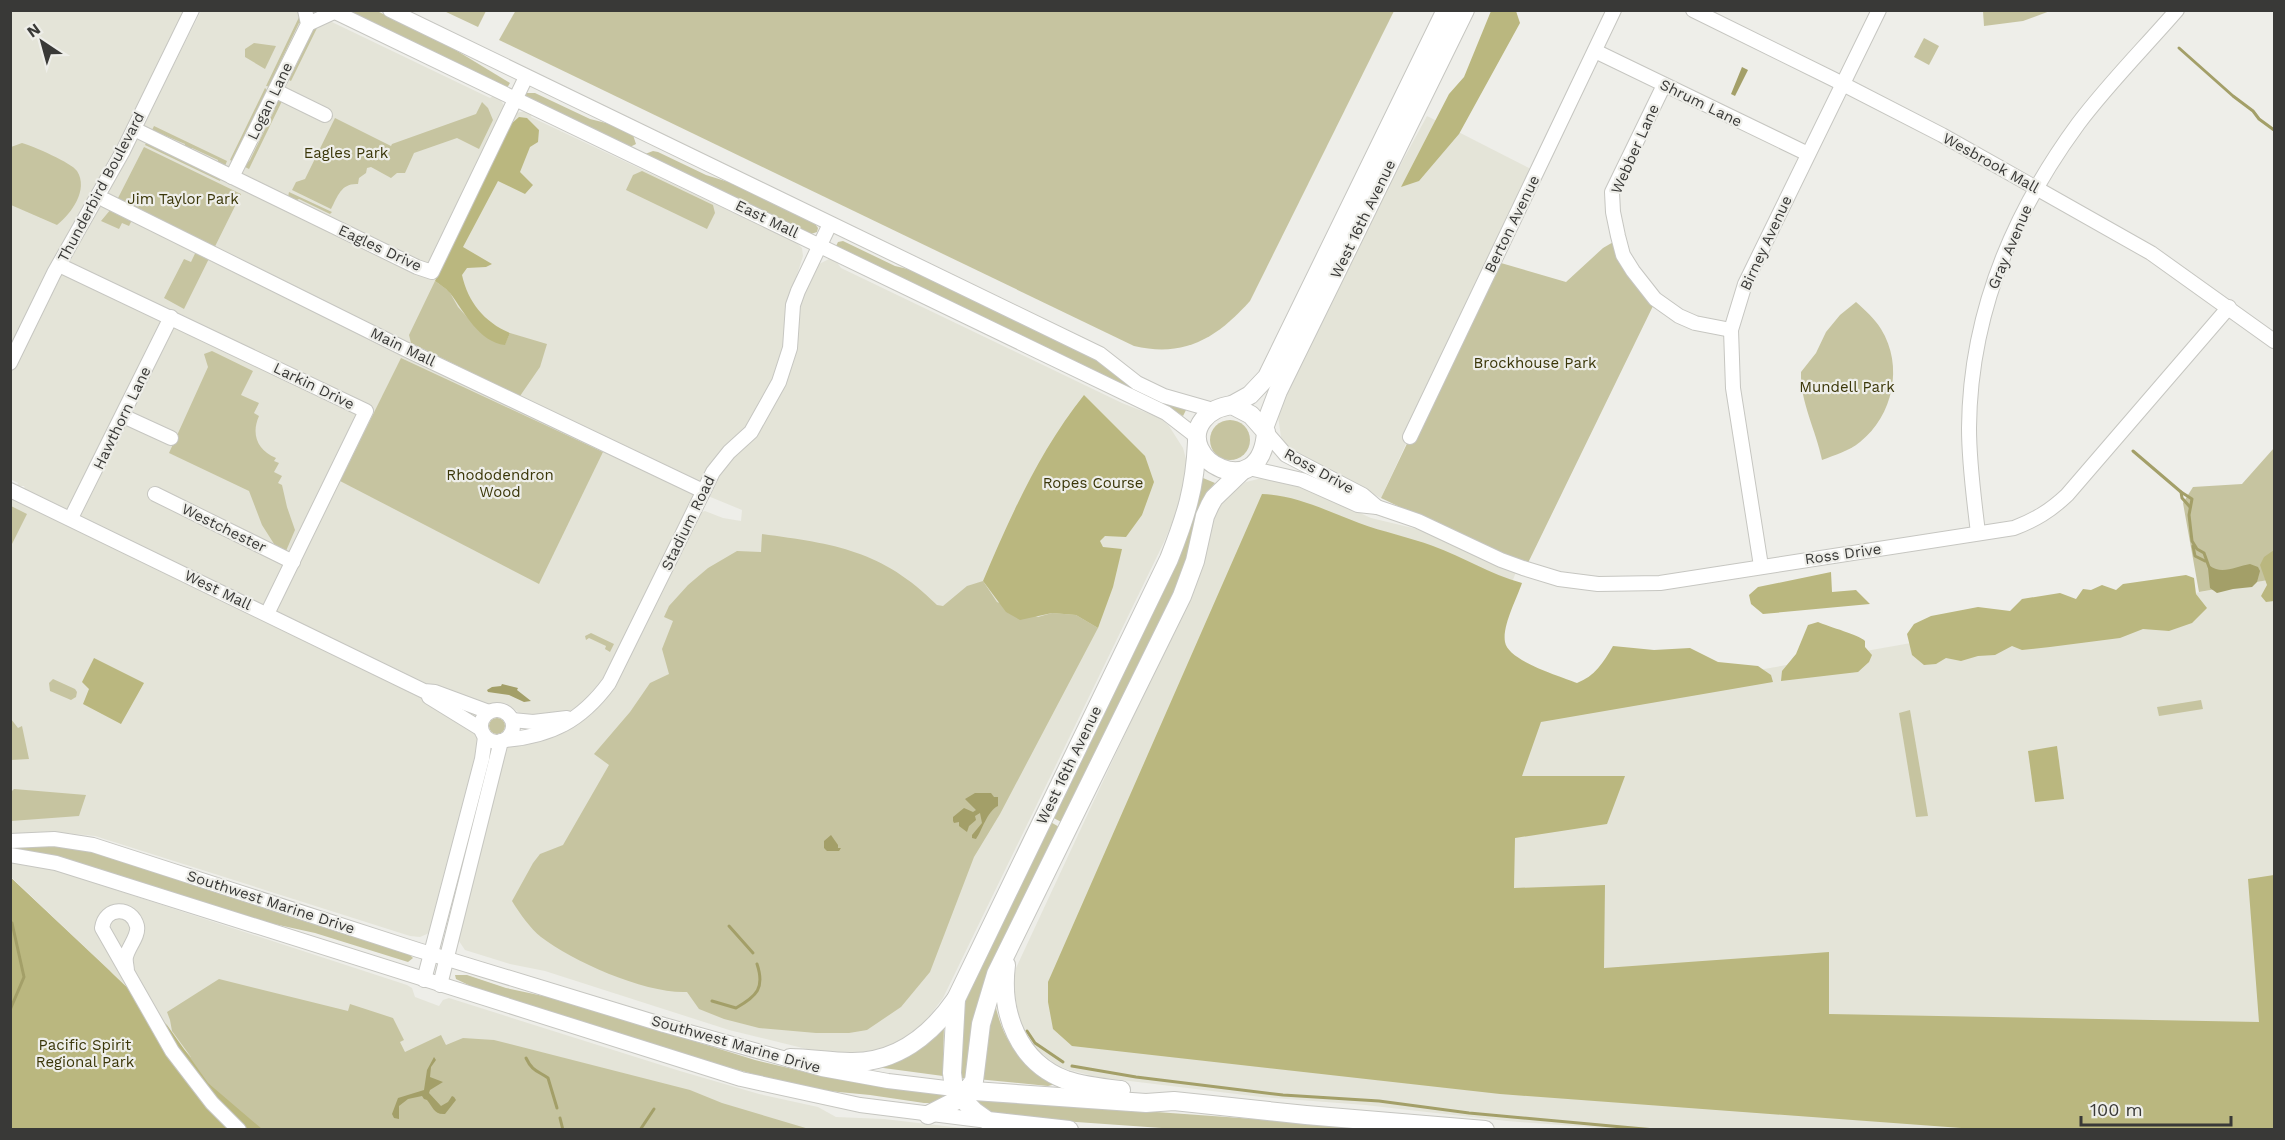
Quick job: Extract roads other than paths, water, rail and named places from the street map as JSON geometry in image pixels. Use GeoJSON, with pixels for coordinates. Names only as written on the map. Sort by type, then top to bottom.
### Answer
{"type":"FeatureCollection","features":[{"type":"Feature","properties":{"kind":"main road","name":"West 16th Avenue"},"geometry":{"type":"LineString","coordinates":[[1232,405],[1250,395],[1267,377],[1446,10]]}},
{"type":"Feature","properties":{"kind":"main road","name":"West 16th Avenue"},"geometry":{"type":"LineString","coordinates":[[1265,430],[1283,380],[1465,10]]}},
{"type":"Feature","properties":{"kind":"main road"},"geometry":{"type":"LineString","coordinates":[[1232,405],[1251,415],[1265,430],[1262,454],[1256,463],[1245,469],[1229,471],[1207,460],[1197,440],[1200,423],[1213,410],[1232,405]]}},
{"type":"Feature","properties":{"kind":"main road","name":"West 16th Avenue"},"geometry":{"type":"LineString","coordinates":[[1197,440],[1196,474],[1190,505],[1168,559],[956,999],[952,1073],[961,1092],[974,1081],[985,1008],[993,981],[1182,596],[1195,561],[1205,516],[1210,505],[1214,498],[1245,469]]}},
{"type":"Feature","properties":{"kind":"main road"},"geometry":{"type":"LineString","coordinates":[[1007,952],[1004,980],[1006,1011],[1015,1034],[1030,1056],[1046,1069],[1068,1081],[1174,1101]]}},
{"type":"Feature","properties":{"kind":"main road"},"geometry":{"type":"LineString","coordinates":[[790,1058],[852,1063],[895,1054],[924,1036],[956,999]]}},
{"type":"Feature","properties":{"kind":"main road"},"geometry":{"type":"LineString","coordinates":[[928,1115],[961,1092],[974,1111],[988,1121]]}},
{"type":"Feature","properties":{"kind":"main road","name":"Southwest Marine Drive"},"geometry":{"type":"LineString","coordinates":[[961,1092],[1146,1103],[1174,1101],[1485,1130]]}},
{"type":"Feature","properties":{"kind":"main road","name":"Southwest Marine Drive"},"geometry":{"type":"LineString","coordinates":[[988,1121],[1069,1130]]}},
{"type":"Feature","properties":{"kind":"street","name":"Thunderbird Boulevard"},"geometry":{"type":"LineString","coordinates":[[10,363],[59,265],[134,129],[192,10]]}},
{"type":"Feature","properties":{"kind":"street","name":"East Mall"},"geometry":{"type":"LineString","coordinates":[[390,10],[1100,354],[1137,383],[1189,405],[1213,410]]}},
{"type":"Feature","properties":{"kind":"street","name":"Berton Avenue"},"geometry":{"type":"LineString","coordinates":[[1410,437],[1614,10]]}},
{"type":"Feature","properties":{"kind":"street","name":"Wesbrook Mall"},"geometry":{"type":"LineString","coordinates":[[1693,10],[1842,83],[2151,253],[2274,341]]}},
{"type":"Feature","properties":{"kind":"street","name":"Birney Avenue"},"geometry":{"type":"LineString","coordinates":[[1761,566],[1733,388],[1731,330],[1745,284],[1879,10]]}},
{"type":"Feature","properties":{"kind":"street","name":"Gray Avenue"},"geometry":{"type":"LineString","coordinates":[[1978,533],[1970,463],[1969,429],[1977,348],[1991,287],[2016,225],[2036,188],[2068,140],[2098,99],[2177,10]]}},
{"type":"Feature","properties":{"kind":"street","name":"East Mall"},"geometry":{"type":"LineString","coordinates":[[333,11],[1166,413],[1197,440]]}},
{"type":"Feature","properties":{"kind":"street","name":"Logan Lane"},"geometry":{"type":"LineString","coordinates":[[232,177],[276,91],[307,17],[333,11]]}},
{"type":"Feature","properties":{"kind":"street","name":"Shrum Lane"},"geometry":{"type":"LineString","coordinates":[[1595,51],[1808,154]]}},
{"type":"Feature","properties":{"kind":"street","name":"Eagles Drive"},"geometry":{"type":"LineString","coordinates":[[134,129],[417,267],[432,272],[526,77]]}},
{"type":"Feature","properties":{"kind":"street","name":"Webber Lane"},"geometry":{"type":"LineString","coordinates":[[1664,85],[1612,192],[1613,212],[1623,255],[1632,271],[1655,299],[1679,316],[1695,323],[1731,330]]}},
{"type":"Feature","properties":{"kind":"street"},"geometry":{"type":"LineString","coordinates":[[276,91],[325,115]]}},
{"type":"Feature","properties":{"kind":"street","name":"Main Mall"},"geometry":{"type":"LineString","coordinates":[[105,200],[407,350],[703,491]]}},
{"type":"Feature","properties":{"kind":"street","name":"Stadium Road"},"geometry":{"type":"LineString","coordinates":[[503,741],[548,733],[594,701],[609,683],[703,491],[720,462],[751,432],[779,382],[790,348],[793,305],[830,224]]}},
{"type":"Feature","properties":{"kind":"street","name":"Larkin Drive"},"geometry":{"type":"LineString","coordinates":[[59,265],[366,411],[267,614]]}},
{"type":"Feature","properties":{"kind":"street","name":"Ross Drive"},"geometry":{"type":"LineString","coordinates":[[1245,469],[1302,480],[1358,505],[1377,507],[1418,521],[1501,561],[1559,579],[1598,584],[1660,583],[2014,528],[2037,519],[2054,508],[2229,308]]}},
{"type":"Feature","properties":{"kind":"street","name":"Hawthorn Lane"},"geometry":{"type":"LineString","coordinates":[[71,518],[171,317]]}},
{"type":"Feature","properties":{"kind":"street"},"geometry":{"type":"LineString","coordinates":[[123,416],[171,438]]}},
{"type":"Feature","properties":{"kind":"street","name":"Ross Drive"},"geometry":{"type":"LineString","coordinates":[[1265,430],[1286,455],[1363,495],[1377,507]]}},
{"type":"Feature","properties":{"kind":"street","name":"West Mall"},"geometry":{"type":"LineString","coordinates":[[10,490],[424,691],[483,733]]}},
{"type":"Feature","properties":{"kind":"street","name":"Westchester"},"geometry":{"type":"LineString","coordinates":[[155,494],[293,562]]}},
{"type":"Feature","properties":{"kind":"street","name":"West Mall"},"geometry":{"type":"LineString","coordinates":[[424,691],[435,692],[489,712]]}},
{"type":"Feature","properties":{"kind":"street"},"geometry":{"type":"LineString","coordinates":[[424,980],[482,759],[482,719],[489,712],[502,711],[512,720],[533,723],[572,718]]}},
{"type":"Feature","properties":{"kind":"street"},"geometry":{"type":"LineString","coordinates":[[440,985],[503,741],[512,730],[512,720]]}},
{"type":"Feature","properties":{"kind":"street"},"geometry":{"type":"LineString","coordinates":[[483,733],[492,741],[503,741]]}},
{"type":"Feature","properties":{"kind":"street","name":"Southwest Marine Drive"},"geometry":{"type":"LineString","coordinates":[[10,841],[54,840],[93,845],[609,1009],[833,1071],[961,1092]]}},
{"type":"Feature","properties":{"kind":"street","name":"Southwest Marine Drive"},"geometry":{"type":"LineString","coordinates":[[10,855],[56,863],[741,1079],[860,1105],[988,1121]]}},
{"type":"Feature","properties":{"kind":"street"},"geometry":{"type":"LineString","coordinates":[[127,971],[172,1051],[212,1103],[240,1130]]}},
{"type":"Feature","properties":{"kind":"waterway"},"geometry":{"type":"LineString","coordinates":[[2179,48],[2274,130]]}},
{"type":"Feature","properties":{"kind":"waterway"},"geometry":{"type":"LineString","coordinates":[[2133,451],[2192,499],[2189,515],[2192,541],[2197,549],[2204,553],[2209,567]]}},
{"type":"Feature","properties":{"kind":"waterway"},"geometry":{"type":"LineString","coordinates":[[2181,492],[2182,498],[2190,507]]}},
{"type":"Feature","properties":{"kind":"waterway"},"geometry":{"type":"LineString","coordinates":[[2193,546],[2195,556],[2205,561]]}},
{"type":"Feature","properties":{"kind":"waterway"},"geometry":{"type":"LineString","coordinates":[[10,1010],[24,977],[12,923]]}},
{"type":"Feature","properties":{"kind":"waterway"},"geometry":{"type":"LineString","coordinates":[[729,926],[753,953]]}},
{"type":"Feature","properties":{"kind":"waterway"},"geometry":{"type":"LineString","coordinates":[[712,1001],[736,1008],[754,995],[760,979],[757,964]]}},
{"type":"Feature","properties":{"kind":"waterway"},"geometry":{"type":"LineString","coordinates":[[1027,1031],[1035,1043],[1063,1062]]}},
{"type":"Feature","properties":{"kind":"waterway"},"geometry":{"type":"LineString","coordinates":[[526,1058],[533,1068],[548,1078],[557,1108]]}},
{"type":"Feature","properties":{"kind":"waterway"},"geometry":{"type":"LineString","coordinates":[[1072,1066],[1136,1077],[1283,1095],[1379,1101],[1469,1113],[1655,1130]]}},
{"type":"Feature","properties":{"kind":"waterway"},"geometry":{"type":"LineString","coordinates":[[640,1130],[654,1109]]}},
{"type":"Feature","properties":{"kind":"waterway"},"geometry":{"type":"LineString","coordinates":[[560,1118],[563,1130]]}},
{"type":"Feature","properties":{"kind":"park label","name":"Eagles Park"},"geometry":{"type":"Point","coordinates":[346,153]}},
{"type":"Feature","properties":{"kind":"park label","name":"Jim Taylor Park"},"geometry":{"type":"Point","coordinates":[183,199]}},
{"type":"Feature","properties":{"kind":"park label","name":"Brockhouse Park"},"geometry":{"type":"Point","coordinates":[1535,363]}},
{"type":"Feature","properties":{"kind":"park label","name":"Mundell Park"},"geometry":{"type":"Point","coordinates":[1847,387]}},
{"type":"Feature","properties":{"kind":"park label","name":"Ropes Course"},"geometry":{"type":"Point","coordinates":[1093,483]}},
{"type":"Feature","properties":{"kind":"park label","name":"Rhododendron Wood"},"geometry":{"type":"Point","coordinates":[500,484]}},
{"type":"Feature","properties":{"kind":"park label","name":"Pacific Spirit Regional Park"},"geometry":{"type":"Point","coordinates":[85,1054]}}]}
